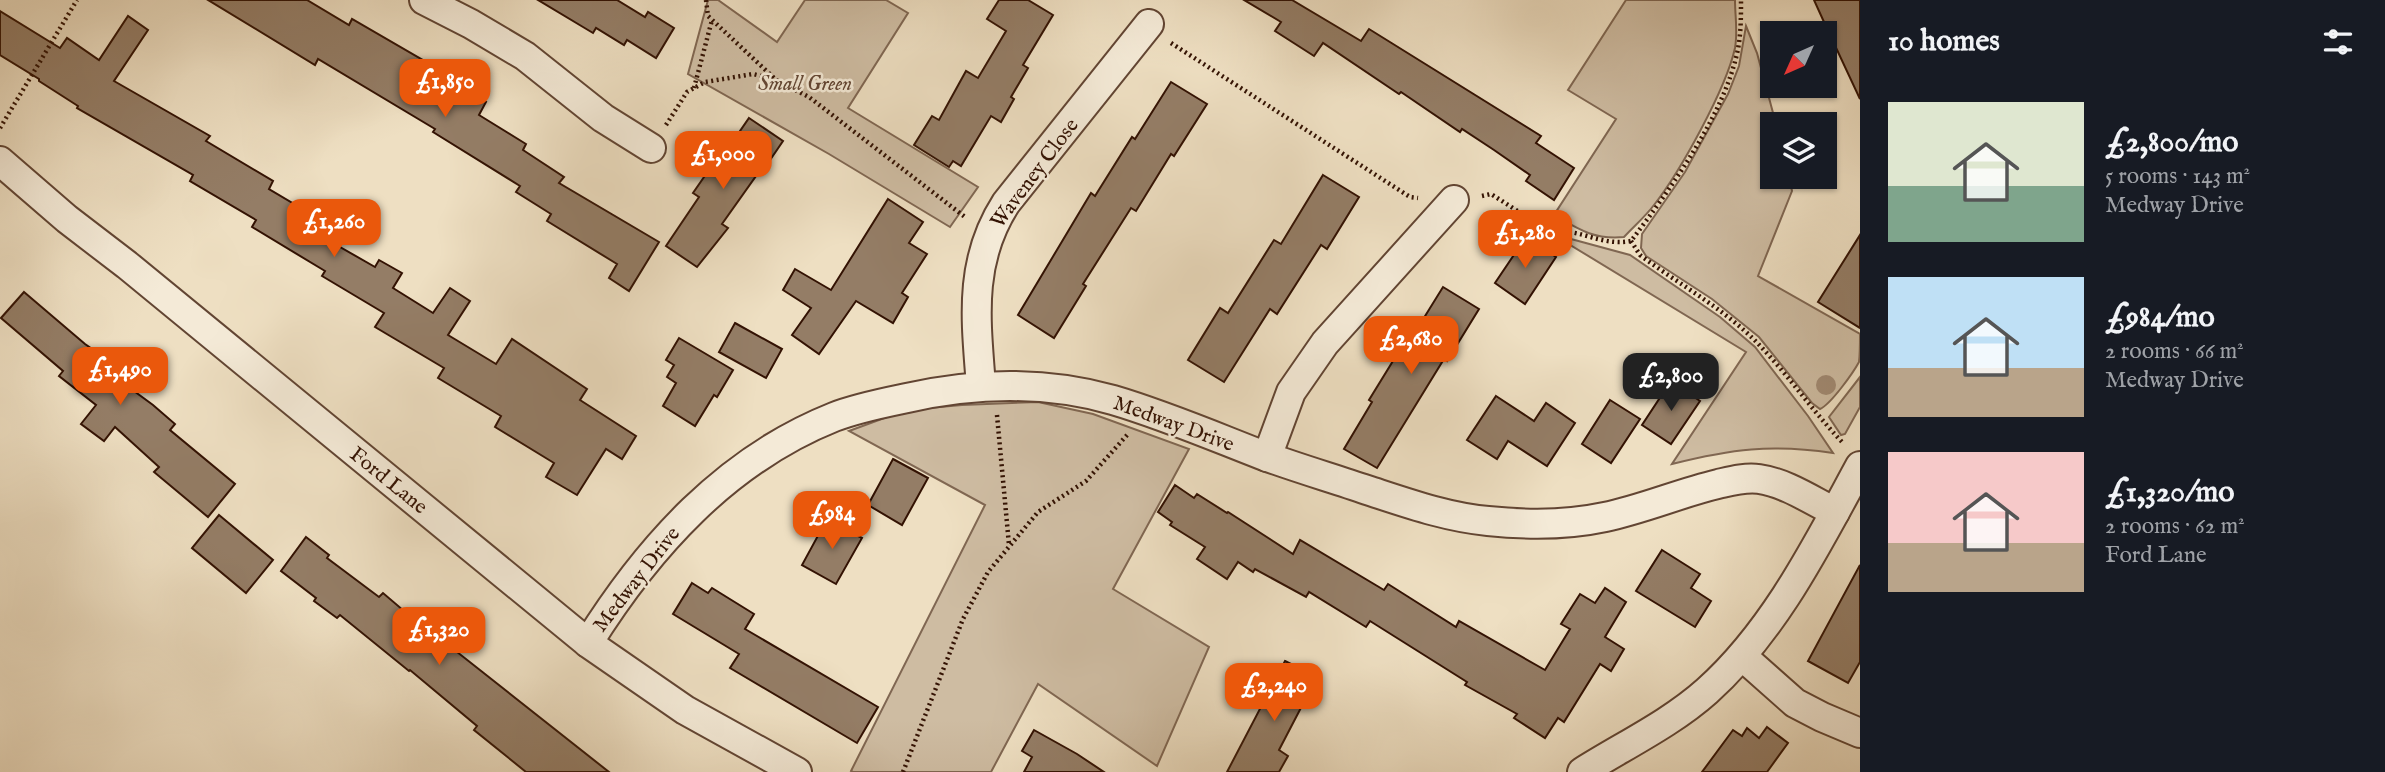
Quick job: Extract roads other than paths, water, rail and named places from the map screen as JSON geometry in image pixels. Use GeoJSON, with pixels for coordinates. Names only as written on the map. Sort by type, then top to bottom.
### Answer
{"type":"FeatureCollection","features":[{"type":"Feature","properties":{"kind":"street"},"geometry":{"type":"LineString","coordinates":[[424,0],[525,56],[603,118],[651,148]]}},
{"type":"Feature","properties":{"kind":"street","name":"Waveney Close"},"geometry":{"type":"LineString","coordinates":[[987,386],[976,291],[979,265],[988,235],[1006,203],[1149,24]]}},
{"type":"Feature","properties":{"kind":"street","name":"Ford Lane"},"geometry":{"type":"LineString","coordinates":[[0,161],[66,219],[127,265],[588,643],[685,710],[797,772]]}},
{"type":"Feature","properties":{"kind":"street"},"geometry":{"type":"LineString","coordinates":[[1267,457],[1292,392],[1325,343],[1454,200]]}},
{"type":"Feature","properties":{"kind":"street","name":"Medway Drive"},"geometry":{"type":"LineString","coordinates":[[588,643],[613,603],[674,527],[716,488],[761,455],[798,433],[836,416],[929,393],[987,386],[1055,389],[1087,394],[1143,410],[1267,457],[1458,518],[1509,523],[1558,523],[1605,517],[1698,489],[1737,480],[1758,479],[1786,487],[1835,512]]}},
{"type":"Feature","properties":{"kind":"street"},"geometry":{"type":"LineString","coordinates":[[1581,772],[1669,719],[1706,692],[1742,656],[1789,593],[1835,512],[1855,458]]}},
{"type":"Feature","properties":{"kind":"street"},"geometry":{"type":"LineString","coordinates":[[1742,656],[1795,703],[1860,733]]}},
{"type":"Feature","properties":{"kind":"park label","name":"Small Green"},"geometry":{"type":"Point","coordinates":[805,83]}}]}
